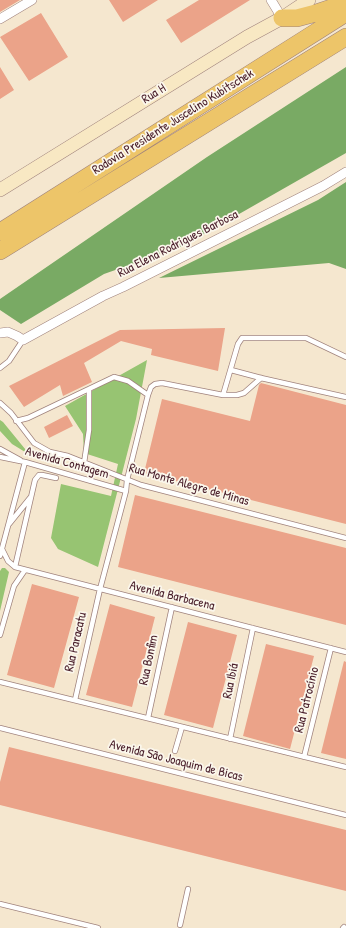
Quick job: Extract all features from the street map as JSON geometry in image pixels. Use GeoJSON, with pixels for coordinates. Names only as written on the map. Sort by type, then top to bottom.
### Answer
{"type":"FeatureCollection","features":[{"type":"Feature","properties":{"kind":"highway"},"geometry":{"type":"LineString","coordinates":[[282,18],[297,18],[316,14],[346,3]]}},
{"type":"Feature","properties":{"kind":"highway","name":"Rodovia Presidente Juscelino Kubitschek"},"geometry":{"type":"LineString","coordinates":[[0,232],[346,13]]}},
{"type":"Feature","properties":{"kind":"highway","name":"Rodovia Presidente Juscelino Kubitschek"},"geometry":{"type":"LineString","coordinates":[[0,251],[346,37]]}},
{"type":"Feature","properties":{"kind":"main road","name":"Rua H"},"geometry":{"type":"LineString","coordinates":[[0,190],[309,0]]}},
{"type":"Feature","properties":{"kind":"street"},"geometry":{"type":"LineString","coordinates":[[0,19],[32,0]]}},
{"type":"Feature","properties":{"kind":"street"},"geometry":{"type":"LineString","coordinates":[[271,0],[282,18]]}},
{"type":"Feature","properties":{"kind":"street","name":"Rua Elena Rodrigues Barbosa"},"geometry":{"type":"LineString","coordinates":[[23,340],[103,296],[294,200],[346,172]]}},
{"type":"Feature","properties":{"kind":"street"},"geometry":{"type":"LineString","coordinates":[[0,333],[8,332],[23,340]]}},
{"type":"Feature","properties":{"kind":"lane"},"geometry":{"type":"LineString","coordinates":[[223,395],[238,344],[242,338],[306,338],[346,357]]}},
{"type":"Feature","properties":{"kind":"lane","name":"Rua Elena Rodrigues Barbosa"},"geometry":{"type":"LineString","coordinates":[[0,368],[9,361],[23,340]]}},
{"type":"Feature","properties":{"kind":"lane"},"geometry":{"type":"LineString","coordinates":[[231,370],[346,398]]}},
{"type":"Feature","properties":{"kind":"lane"},"geometry":{"type":"LineString","coordinates":[[16,421],[28,418],[114,377],[128,381],[148,395],[151,387],[155,384],[162,383],[223,395],[237,396],[244,393],[261,378]]}},
{"type":"Feature","properties":{"kind":"lane","name":"Avenida Contagem"},"geometry":{"type":"LineString","coordinates":[[84,463],[89,430],[89,389]]}},
{"type":"Feature","properties":{"kind":"lane","name":"Avenida Contagem"},"geometry":{"type":"LineString","coordinates":[[0,457],[25,462],[126,491],[127,480],[148,395]]}},
{"type":"Feature","properties":{"kind":"lane","name":"Rua Monte Alegre de Minas"},"geometry":{"type":"LineString","coordinates":[[0,403],[11,413],[34,443],[50,452],[68,456],[127,480],[346,538]]}},
{"type":"Feature","properties":{"kind":"lane"},"geometry":{"type":"LineString","coordinates":[[0,449],[25,462],[0,556]]}},
{"type":"Feature","properties":{"kind":"lane"},"geometry":{"type":"LineString","coordinates":[[2,549],[8,561],[15,567],[35,480],[38,475],[42,474],[56,478]]}},
{"type":"Feature","properties":{"kind":"lane","name":"Rua Paracatu"},"geometry":{"type":"LineString","coordinates":[[74,700],[100,589],[126,491]]}},
{"type":"Feature","properties":{"kind":"lane"},"geometry":{"type":"LineString","coordinates":[[8,525],[32,496]]}},
{"type":"Feature","properties":{"kind":"lane","name":"Avenida Barbacena"},"geometry":{"type":"LineString","coordinates":[[15,567],[346,652]]}},
{"type":"Feature","properties":{"kind":"lane"},"geometry":{"type":"LineString","coordinates":[[0,635],[14,586],[26,570]]}},
{"type":"Feature","properties":{"kind":"lane","name":"Rua Bonfim"},"geometry":{"type":"LineString","coordinates":[[148,718],[172,607]]}},
{"type":"Feature","properties":{"kind":"lane","name":"Rua Ibiá"},"geometry":{"type":"LineString","coordinates":[[230,739],[253,628]]}},
{"type":"Feature","properties":{"kind":"lane","name":"Rua Patrocínio"},"geometry":{"type":"LineString","coordinates":[[304,757],[331,648]]}},
{"type":"Feature","properties":{"kind":"lane"},"geometry":{"type":"LineString","coordinates":[[0,682],[346,767]]}},
{"type":"Feature","properties":{"kind":"lane"},"geometry":{"type":"LineString","coordinates":[[175,751],[182,727]]}},
{"type":"Feature","properties":{"kind":"lane","name":"Avenida São Joaquim de Bicas"},"geometry":{"type":"LineString","coordinates":[[0,728],[346,815]]}},
{"type":"Feature","properties":{"kind":"lane"},"geometry":{"type":"LineString","coordinates":[[180,925],[188,888]]}},
{"type":"Feature","properties":{"kind":"lane"},"geometry":{"type":"LineString","coordinates":[[0,904],[98,928]]}},
{"type":"Feature","properties":{"kind":"green space"},"geometry":{"type":"Polygon","coordinates":[[[346,67],[346,153],[183,246],[104,274],[21,324],[0,310],[0,299],[207,157],[346,67]]]}},
{"type":"Feature","properties":{"kind":"green space"},"geometry":{"type":"Polygon","coordinates":[[[346,182],[346,269],[329,263],[159,278],[318,200],[346,182]]]}},
{"type":"Feature","properties":{"kind":"green space"},"geometry":{"type":"Polygon","coordinates":[[[147,360],[136,419],[98,567],[58,549],[51,538],[61,484],[111,496],[118,464],[84,453],[83,434],[65,406],[147,360]]]}},
{"type":"Feature","properties":{"kind":"green space"},"geometry":{"type":"Polygon","coordinates":[[[0,420],[30,455],[12,444],[0,431],[0,420]]]}},
{"type":"Feature","properties":{"kind":"green space"},"geometry":{"type":"Polygon","coordinates":[[[2,568],[5,568],[9,572],[0,611],[0,571],[2,568]]]}},
{"type":"Feature","properties":{"kind":"building"},"geometry":{"type":"Polygon","coordinates":[[[0,0],[20,0],[0,12],[0,0]]]}},
{"type":"Feature","properties":{"kind":"building"},"geometry":{"type":"Polygon","coordinates":[[[109,0],[158,0],[123,22],[109,0]]]}},
{"type":"Feature","properties":{"kind":"building"},"geometry":{"type":"Polygon","coordinates":[[[199,0],[250,0],[181,43],[166,20],[199,0]]]}},
{"type":"Feature","properties":{"kind":"building"},"geometry":{"type":"Polygon","coordinates":[[[41,13],[68,57],[29,81],[0,37],[41,13]]]}},
{"type":"Feature","properties":{"kind":"building"},"geometry":{"type":"Polygon","coordinates":[[[0,67],[14,90],[0,99],[0,67]]]}},
{"type":"Feature","properties":{"kind":"building"},"geometry":{"type":"Polygon","coordinates":[[[225,328],[218,371],[151,355],[152,349],[121,341],[84,363],[92,382],[63,396],[60,385],[24,407],[9,386],[120,330],[225,328]]]}},
{"type":"Feature","properties":{"kind":"building"},"geometry":{"type":"Polygon","coordinates":[[[261,383],[346,405],[346,524],[144,473],[162,399],[250,421],[259,385],[261,383]]]}},
{"type":"Feature","properties":{"kind":"building"},"geometry":{"type":"Polygon","coordinates":[[[67,415],[73,426],[49,438],[44,427],[67,415]]]}},
{"type":"Feature","properties":{"kind":"building"},"geometry":{"type":"Polygon","coordinates":[[[135,495],[346,548],[346,625],[118,567],[135,495]]]}},
{"type":"Feature","properties":{"kind":"building"},"geometry":{"type":"Polygon","coordinates":[[[32,584],[79,597],[54,688],[7,675],[32,584]]]}},
{"type":"Feature","properties":{"kind":"building"},"geometry":{"type":"Polygon","coordinates":[[[110,604],[155,617],[132,707],[86,695],[110,604]]]}},
{"type":"Feature","properties":{"kind":"building"},"geometry":{"type":"Polygon","coordinates":[[[188,622],[237,635],[213,728],[164,715],[188,622]]]}},
{"type":"Feature","properties":{"kind":"building"},"geometry":{"type":"Polygon","coordinates":[[[266,644],[314,656],[290,749],[243,736],[266,644]]]}},
{"type":"Feature","properties":{"kind":"building"},"geometry":{"type":"Polygon","coordinates":[[[344,661],[346,662],[346,759],[321,753],[344,661]]]}},
{"type":"Feature","properties":{"kind":"building"},"geometry":{"type":"Polygon","coordinates":[[[9,747],[346,830],[346,891],[0,805],[0,782],[9,747]]]}}]}
